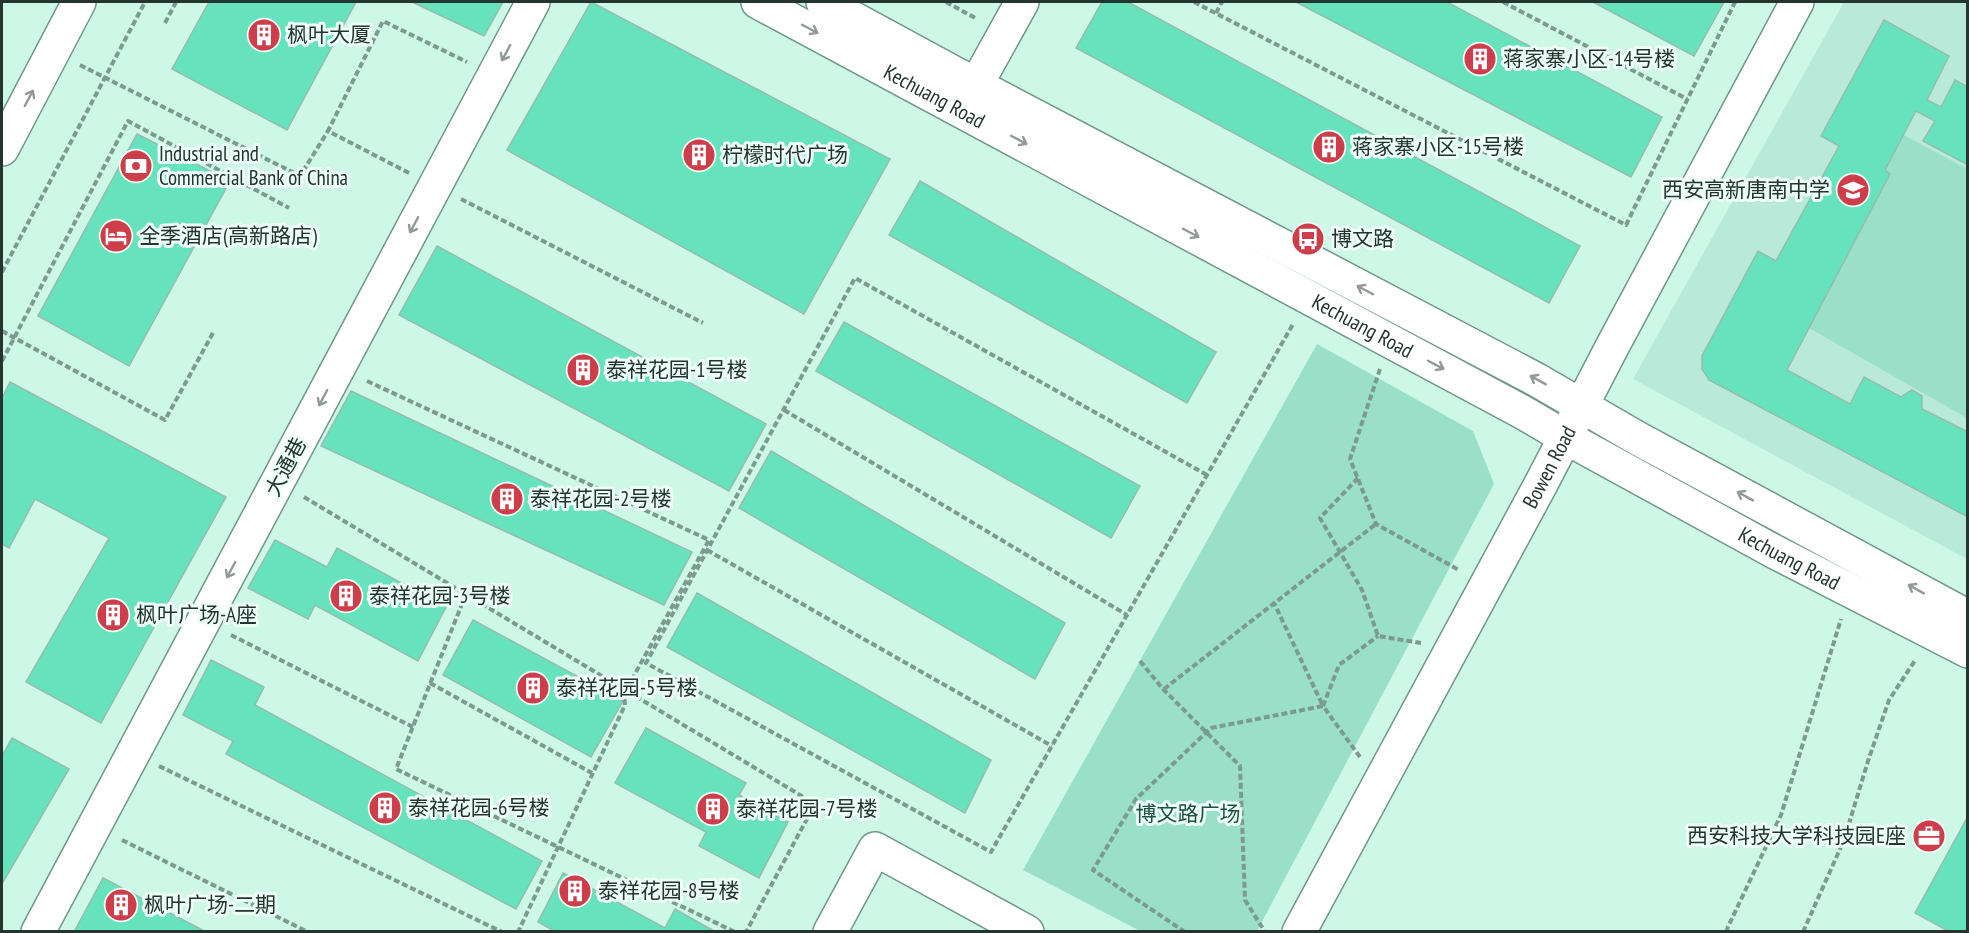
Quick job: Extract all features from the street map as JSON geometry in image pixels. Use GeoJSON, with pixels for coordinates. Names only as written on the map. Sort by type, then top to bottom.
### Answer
{"type":"FeatureCollection","features":[{"type":"Feature","properties":{"kind":"street"},"geometry":{"type":"LineString","coordinates":[[2,149],[79,2]]}},
{"type":"Feature","properties":{"kind":"street","name":"大通巷"},"geometry":{"type":"LineString","coordinates":[[38,932],[533,2]]}},
{"type":"Feature","properties":{"kind":"street","name":"Kechuang Road"},"geometry":{"type":"LineString","coordinates":[[758,2],[969,98],[1581,405],[1962,636]]}},
{"type":"Feature","properties":{"kind":"street","name":"Kechuang Road"},"geometry":{"type":"LineString","coordinates":[[823,2],[969,98],[1309,297],[1524,412],[1564,437],[1775,552],[1850,590],[1962,636]]}},
{"type":"Feature","properties":{"kind":"street"},"geometry":{"type":"LineString","coordinates":[[969,98],[1022,2]]}},
{"type":"Feature","properties":{"kind":"street","name":"Bowen Road"},"geometry":{"type":"LineString","coordinates":[[1299,932],[1797,2]]}},
{"type":"Feature","properties":{"kind":"street"},"geometry":{"type":"LineString","coordinates":[[830,932],[875,849],[1027,932]]}},
{"type":"Feature","properties":{"kind":"path"},"geometry":{"type":"LineString","coordinates":[[2,272],[145,2]]}},
{"type":"Feature","properties":{"kind":"path"},"geometry":{"type":"LineString","coordinates":[[165,23],[176,2]]}},
{"type":"Feature","properties":{"kind":"path"},"geometry":{"type":"LineString","coordinates":[[1194,2],[1626,225],[1735,2]]}},
{"type":"Feature","properties":{"kind":"path"},"geometry":{"type":"LineString","coordinates":[[1216,13],[1222,2]]}},
{"type":"Feature","properties":{"kind":"path"},"geometry":{"type":"LineString","coordinates":[[1503,2],[1688,99]]}},
{"type":"Feature","properties":{"kind":"path"},"geometry":{"type":"LineString","coordinates":[[53,52],[300,176],[328,131]]}},
{"type":"Feature","properties":{"kind":"path"},"geometry":{"type":"LineString","coordinates":[[2,362],[128,121],[289,208]]}},
{"type":"Feature","properties":{"kind":"path"},"geometry":{"type":"LineString","coordinates":[[1207,475],[855,278],[646,663],[991,852],[1309,297]]}},
{"type":"Feature","properties":{"kind":"path"},"geometry":{"type":"LineString","coordinates":[[2,331],[165,420],[213,333]]}},
{"type":"Feature","properties":{"kind":"path"},"geometry":{"type":"LineString","coordinates":[[1390,340],[1350,459],[1376,524],[1486,586]]}},
{"type":"Feature","properties":{"kind":"path"},"geometry":{"type":"LineString","coordinates":[[339,368],[709,540],[626,690],[625,705],[518,932]]}},
{"type":"Feature","properties":{"kind":"path"},"geometry":{"type":"LineString","coordinates":[[784,410],[1127,615]]}},
{"type":"Feature","properties":{"kind":"path"},"geometry":{"type":"LineString","coordinates":[[1358,478],[1320,518],[1362,590],[1378,636]]}},
{"type":"Feature","properties":{"kind":"path"},"geometry":{"type":"LineString","coordinates":[[302,496],[815,804],[746,932]]}},
{"type":"Feature","properties":{"kind":"path"},"geometry":{"type":"LineString","coordinates":[[1163,689],[1376,524]]}},
{"type":"Feature","properties":{"kind":"path"},"geometry":{"type":"LineString","coordinates":[[707,550],[1052,746]]}},
{"type":"Feature","properties":{"kind":"path"},"geometry":{"type":"LineString","coordinates":[[1728,932],[1727,929],[1781,815],[1850,590]]}},
{"type":"Feature","properties":{"kind":"path"},"geometry":{"type":"LineString","coordinates":[[466,594],[396,769],[735,932]]}},
{"type":"Feature","properties":{"kind":"path"},"geometry":{"type":"LineString","coordinates":[[1274,603],[1323,706],[1379,783]]}},
{"type":"Feature","properties":{"kind":"path"},"geometry":{"type":"LineString","coordinates":[[204,622],[413,727]]}},
{"type":"Feature","properties":{"kind":"path"},"geometry":{"type":"LineString","coordinates":[[1323,706],[1339,664],[1378,636],[1453,648]]}},
{"type":"Feature","properties":{"kind":"path"},"geometry":{"type":"LineString","coordinates":[[1803,932],[1844,840],[1889,700],[1918,656],[1962,636]]}},
{"type":"Feature","properties":{"kind":"path"},"geometry":{"type":"LineString","coordinates":[[1140,661],[1163,689],[1240,766],[1245,900],[1265,932]]}},
{"type":"Feature","properties":{"kind":"path"},"geometry":{"type":"LineString","coordinates":[[430,683],[592,773]]}},
{"type":"Feature","properties":{"kind":"path"},"geometry":{"type":"LineString","coordinates":[[1185,932],[1093,870],[1136,799],[1211,728],[1323,706]]}},
{"type":"Feature","properties":{"kind":"path"},"geometry":{"type":"LineString","coordinates":[[134,753],[502,932]]}},
{"type":"Feature","properties":{"kind":"path"},"geometry":{"type":"LineString","coordinates":[[94,827],[308,932]]}},
{"type":"Feature","properties":{"kind":"shaded area","name":"西安高新唐南中学"},"geometry":{"type":"Polygon","coordinates":[[[1844,2],[1967,2],[1967,559],[1633,379],[1844,2]]]}},
{"type":"Feature","properties":{"kind":"green space"},"geometry":{"type":"Polygon","coordinates":[[[1904,135],[1967,169],[1967,418],[1802,324],[1904,135]]]}},
{"type":"Feature","properties":{"kind":"green space","name":"博文路广场"},"geometry":{"type":"Polygon","coordinates":[[[1317,344],[1473,431],[1494,484],[1257,931],[1140,931],[1023,870],[1317,344]]]}},
{"type":"Feature","properties":{"kind":"building","name":"枫叶大厦"},"geometry":{"type":"Polygon","coordinates":[[[209,2],[356,2],[287,130],[172,69],[209,2]]]}},
{"type":"Feature","properties":{"kind":"building","name":"枫叶大厦"},"geometry":{"type":"Polygon","coordinates":[[[412,2],[503,2],[484,36],[412,2]]]}},
{"type":"Feature","properties":{"kind":"building","name":"柠檬时代广场"},"geometry":{"type":"Polygon","coordinates":[[[591,2],[890,159],[804,314],[507,150],[591,2]]]}},
{"type":"Feature","properties":{"kind":"building","name":"蒋家寨小区-15号楼"},"geometry":{"type":"Polygon","coordinates":[[[1102,2],[1128,2],[1580,246],[1549,303],[1076,48],[1102,2]]]}},
{"type":"Feature","properties":{"kind":"building","name":"蒋家寨小区-14号楼"},"geometry":{"type":"Polygon","coordinates":[[[1296,2],[1447,2],[1662,117],[1631,177],[1296,2]]]}},
{"type":"Feature","properties":{"kind":"building"},"geometry":{"type":"Polygon","coordinates":[[[1593,2],[1724,2],[1694,56],[1593,2]]]}},
{"type":"Feature","properties":{"kind":"building"},"geometry":{"type":"Polygon","coordinates":[[[1884,20],[1949,56],[1927,100],[1941,107],[1955,80],[1968,87],[1968,165],[1923,141],[1935,121],[1916,111],[1885,170],[1890,174],[1787,370],[1850,404],[1864,377],[1901,397],[1912,390],[1922,396],[1922,409],[1968,432],[1968,517],[1709,380],[1702,369],[1702,356],[1758,251],[1776,261],[1839,146],[1821,136],[1884,20]]]}},
{"type":"Feature","properties":{"kind":"building"},"geometry":{"type":"Polygon","coordinates":[[[137,134],[230,181],[129,366],[38,316],[137,134]]]}},
{"type":"Feature","properties":{"kind":"building"},"geometry":{"type":"Polygon","coordinates":[[[920,181],[1216,352],[1187,403],[889,235],[920,181]]]}},
{"type":"Feature","properties":{"kind":"building","name":"泰祥花园-1号楼"},"geometry":{"type":"Polygon","coordinates":[[[437,246],[766,424],[729,491],[399,315],[437,246]]]}},
{"type":"Feature","properties":{"kind":"building"},"geometry":{"type":"Polygon","coordinates":[[[844,322],[1140,486],[1111,538],[816,371],[844,322]]]}},
{"type":"Feature","properties":{"kind":"building","name":"枫叶广场-A座"},"geometry":{"type":"Polygon","coordinates":[[[10,382],[226,497],[101,723],[26,682],[109,538],[35,499],[9,548],[2,544],[2,398],[10,382]]]}},
{"type":"Feature","properties":{"kind":"building","name":"泰祥花园-2号楼"},"geometry":{"type":"Polygon","coordinates":[[[351,391],[692,552],[664,605],[321,446],[351,391]]]}},
{"type":"Feature","properties":{"kind":"building"},"geometry":{"type":"Polygon","coordinates":[[[771,451],[1065,623],[1035,679],[739,508],[771,451]]]}},
{"type":"Feature","properties":{"kind":"building","name":"泰祥花园-3号楼"},"geometry":{"type":"Polygon","coordinates":[[[275,540],[327,567],[337,548],[446,607],[418,661],[315,605],[308,619],[248,588],[275,540]]]}},
{"type":"Feature","properties":{"kind":"building"},"geometry":{"type":"Polygon","coordinates":[[[697,593],[991,760],[965,813],[667,647],[697,593]]]}},
{"type":"Feature","properties":{"kind":"building","name":"泰祥花园-5号楼"},"geometry":{"type":"Polygon","coordinates":[[[473,620],[623,701],[591,757],[443,675],[473,620]]]}},
{"type":"Feature","properties":{"kind":"building","name":"泰祥花园-6号楼"},"geometry":{"type":"Polygon","coordinates":[[[211,660],[264,687],[255,705],[542,861],[516,909],[226,754],[233,741],[183,715],[211,660]]]}},
{"type":"Feature","properties":{"kind":"building","name":"泰祥花园-7号楼"},"geometry":{"type":"Polygon","coordinates":[[[646,728],[746,783],[739,795],[788,822],[759,878],[699,846],[706,832],[615,783],[646,728]]]}},
{"type":"Feature","properties":{"kind":"building"},"geometry":{"type":"Polygon","coordinates":[[[12,738],[69,769],[2,884],[2,756],[12,738]]]}},
{"type":"Feature","properties":{"kind":"building"},"geometry":{"type":"Polygon","coordinates":[[[1968,816],[1968,932],[1950,932],[1915,913],[1968,816]]]}},
{"type":"Feature","properties":{"kind":"building","name":"泰祥花园-8号楼"},"geometry":{"type":"Polygon","coordinates":[[[563,873],[665,928],[675,909],[716,932],[556,932],[538,922],[563,873]]]}},
{"type":"Feature","properties":{"kind":"building","name":"枫叶广场-二期"},"geometry":{"type":"Polygon","coordinates":[[[103,878],[206,932],[74,932],[103,878]]]}},
{"type":"Feature","properties":{"kind":"place","name":"枫叶大厦"},"geometry":{"type":"Point","coordinates":[264,35]}},
{"type":"Feature","properties":{"kind":"place","name":"蒋家寨小区-14号楼"},"geometry":{"type":"Point","coordinates":[1480,59]}},
{"type":"Feature","properties":{"kind":"place","name":"蒋家寨小区-15号楼"},"geometry":{"type":"Point","coordinates":[1329,147]}},
{"type":"Feature","properties":{"kind":"place","name":"柠檬时代广场"},"geometry":{"type":"Point","coordinates":[699,155]}},
{"type":"Feature","properties":{"kind":"place","name":"Industrial and Commercial Bank of China"},"geometry":{"type":"Point","coordinates":[136,166]}},
{"type":"Feature","properties":{"kind":"place","name":"西安高新唐南中学"},"geometry":{"type":"Point","coordinates":[1853,190]}},
{"type":"Feature","properties":{"kind":"place","name":"全季酒店(高新路店)"},"geometry":{"type":"Point","coordinates":[116,236]}},
{"type":"Feature","properties":{"kind":"place","name":"博文路"},"geometry":{"type":"Point","coordinates":[1308,239]}},
{"type":"Feature","properties":{"kind":"place","name":"泰祥花园-1号楼"},"geometry":{"type":"Point","coordinates":[583,370]}},
{"type":"Feature","properties":{"kind":"place","name":"泰祥花园-2号楼"},"geometry":{"type":"Point","coordinates":[507,499]}},
{"type":"Feature","properties":{"kind":"place","name":"泰祥花园-3号楼"},"geometry":{"type":"Point","coordinates":[346,596]}},
{"type":"Feature","properties":{"kind":"place","name":"枫叶广场-A座"},"geometry":{"type":"Point","coordinates":[113,615]}},
{"type":"Feature","properties":{"kind":"place","name":"泰祥花园-5号楼"},"geometry":{"type":"Point","coordinates":[533,688]}},
{"type":"Feature","properties":{"kind":"place","name":"泰祥花园-6号楼"},"geometry":{"type":"Point","coordinates":[385,808]}},
{"type":"Feature","properties":{"kind":"place","name":"泰祥花园-7号楼"},"geometry":{"type":"Point","coordinates":[713,809]}},
{"type":"Feature","properties":{"kind":"place","name":"西安科技大学科技园E座"},"geometry":{"type":"Point","coordinates":[1929,836]}},
{"type":"Feature","properties":{"kind":"place","name":"泰祥花园-8号楼"},"geometry":{"type":"Point","coordinates":[575,891]}},
{"type":"Feature","properties":{"kind":"place","name":"枫叶广场-二期"},"geometry":{"type":"Point","coordinates":[121,905]}}]}
